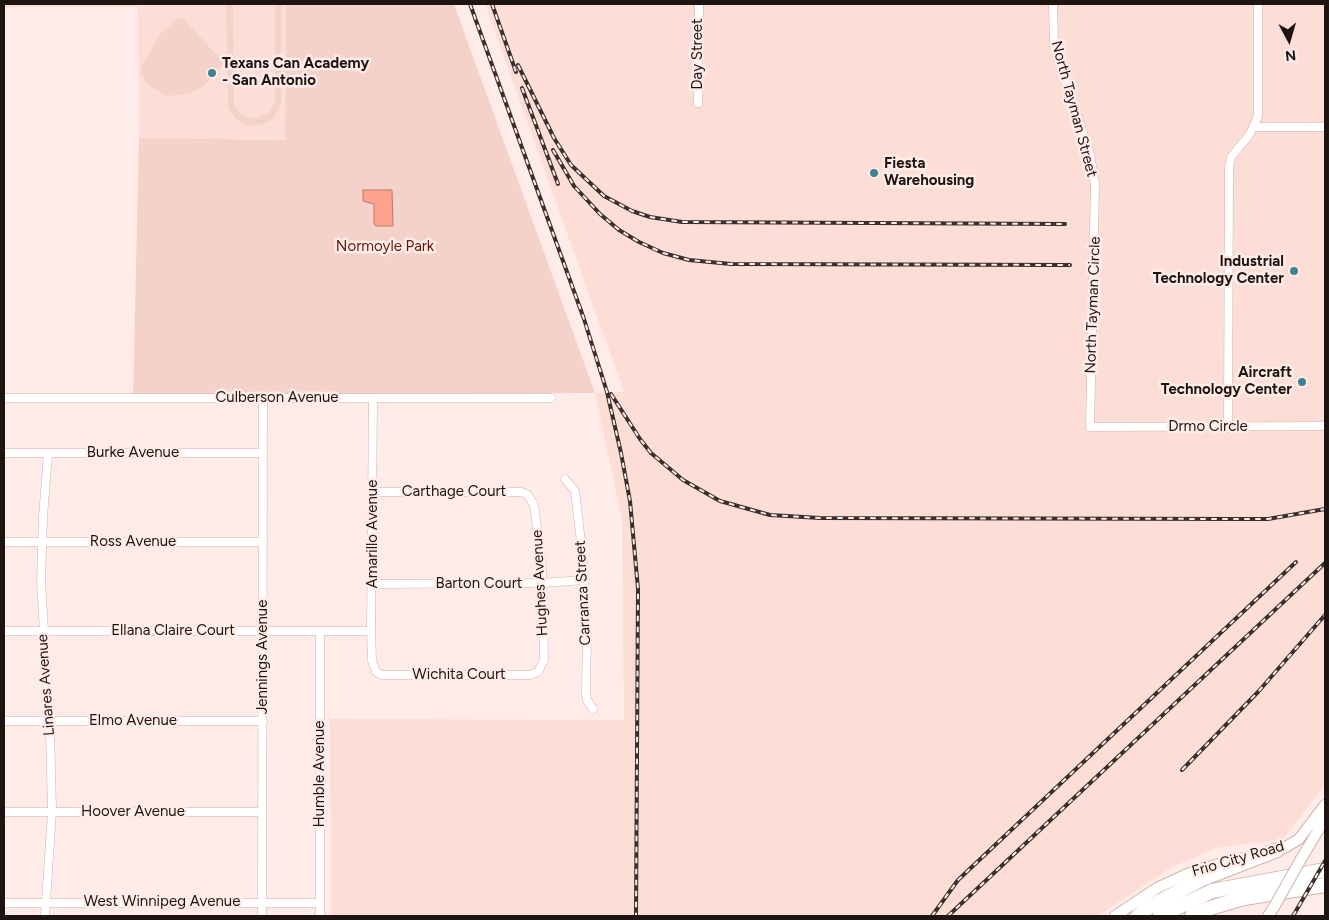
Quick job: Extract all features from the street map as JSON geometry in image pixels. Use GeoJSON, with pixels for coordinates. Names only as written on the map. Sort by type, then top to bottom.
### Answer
{"type":"FeatureCollection","features":[{"type":"Feature","properties":{"kind":"highway"},"geometry":{"type":"LineString","coordinates":[[1138,916],[1175,892],[1235,865],[1277,850]]}},
{"type":"Feature","properties":{"kind":"highway"},"geometry":{"type":"LineString","coordinates":[[1160,916],[1212,891],[1325,870]]}},
{"type":"Feature","properties":{"kind":"highway"},"geometry":{"type":"LineString","coordinates":[[1192,916],[1244,898],[1325,885]]}},
{"type":"Feature","properties":{"kind":"main road","name":"Frio City Road"},"geometry":{"type":"LineString","coordinates":[[1115,916],[1157,888],[1196,870],[1222,862],[1277,850],[1292,844],[1325,805]]}},
{"type":"Feature","properties":{"kind":"main road","name":"Frio City Road"},"geometry":{"type":"LineString","coordinates":[[1268,916],[1325,819]]}},
{"type":"Feature","properties":{"kind":"main road"},"geometry":{"type":"LineString","coordinates":[[1292,844],[1303,845],[1304,855]]}},
{"type":"Feature","properties":{"kind":"street","name":"Day Street"},"geometry":{"type":"LineString","coordinates":[[698,103],[699,4]]}},
{"type":"Feature","properties":{"kind":"street","name":"North Tayman Street"},"geometry":{"type":"LineString","coordinates":[[1053,4],[1054,45],[1085,138],[1095,184]]}},
{"type":"Feature","properties":{"kind":"street"},"geometry":{"type":"LineString","coordinates":[[1228,428],[1229,168],[1234,152],[1255,127],[1258,116],[1258,4]]}},
{"type":"Feature","properties":{"kind":"street"},"geometry":{"type":"LineString","coordinates":[[1255,127],[1325,127]]}},
{"type":"Feature","properties":{"kind":"street","name":"North Tayman Circle"},"geometry":{"type":"LineString","coordinates":[[1090,427],[1095,184]]}},
{"type":"Feature","properties":{"kind":"street","name":"Culberson Avenue"},"geometry":{"type":"LineString","coordinates":[[4,398],[551,398]]}},
{"type":"Feature","properties":{"kind":"street","name":"Jennings Avenue"},"geometry":{"type":"LineString","coordinates":[[262,916],[263,398]]}},
{"type":"Feature","properties":{"kind":"street","name":"Amarillo Avenue"},"geometry":{"type":"LineString","coordinates":[[373,398],[371,631],[374,669]]}},
{"type":"Feature","properties":{"kind":"street","name":"Drmo Circle"},"geometry":{"type":"LineString","coordinates":[[1090,427],[1228,428],[1325,426]]}},
{"type":"Feature","properties":{"kind":"street","name":"Burke Avenue"},"geometry":{"type":"LineString","coordinates":[[4,453],[263,453]]}},
{"type":"Feature","properties":{"kind":"street","name":"Linares Avenue"},"geometry":{"type":"LineString","coordinates":[[45,916],[52,812],[49,721],[43,631],[42,542],[48,453]]}},
{"type":"Feature","properties":{"kind":"street","name":"Carranza Street"},"geometry":{"type":"LineString","coordinates":[[565,479],[574,491],[584,580],[586,693],[587,700],[593,710]]}},
{"type":"Feature","properties":{"kind":"street","name":"Carthage Court"},"geometry":{"type":"LineString","coordinates":[[373,492],[521,492],[532,500]]}},
{"type":"Feature","properties":{"kind":"street","name":"Hughes Avenue"},"geometry":{"type":"LineString","coordinates":[[532,500],[542,583],[543,667]]}},
{"type":"Feature","properties":{"kind":"street","name":"Ross Avenue"},"geometry":{"type":"LineString","coordinates":[[4,542],[263,542]]}},
{"type":"Feature","properties":{"kind":"street","name":"Barton Court"},"geometry":{"type":"LineString","coordinates":[[372,584],[542,583],[584,580]]}},
{"type":"Feature","properties":{"kind":"street","name":"Ellana Claire Court"},"geometry":{"type":"LineString","coordinates":[[4,631],[371,631]]}},
{"type":"Feature","properties":{"kind":"street","name":"Humble Avenue"},"geometry":{"type":"LineString","coordinates":[[320,631],[320,916]]}},
{"type":"Feature","properties":{"kind":"street","name":"Wichita Court"},"geometry":{"type":"LineString","coordinates":[[374,669],[382,675],[530,675],[538,672],[543,667]]}},
{"type":"Feature","properties":{"kind":"street","name":"Elmo Avenue"},"geometry":{"type":"LineString","coordinates":[[4,721],[263,721]]}},
{"type":"Feature","properties":{"kind":"street","name":"Hoover Avenue"},"geometry":{"type":"LineString","coordinates":[[4,812],[262,812]]}},
{"type":"Feature","properties":{"kind":"street","name":"West Winnipeg Avenue"},"geometry":{"type":"LineString","coordinates":[[4,902],[320,903]]}},
{"type":"Feature","properties":{"kind":"shaded area","name":"Texans Can Academy - San Antonio"},"geometry":{"type":"Polygon","coordinates":[[[4,4],[286,4],[285,140],[139,138],[138,7],[4,7],[4,4]]]}},
{"type":"Feature","properties":{"kind":"shaded area"},"geometry":{"type":"Polygon","coordinates":[[[485,4],[1325,4],[1325,785],[1283,839],[1216,848],[1172,867],[1098,916],[331,915],[330,719],[624,720],[622,520],[595,393],[624,392],[485,4]]]}},
{"type":"Feature","properties":{"kind":"shaded area"},"geometry":{"type":"Polygon","coordinates":[[[363,190],[392,190],[393,226],[376,226],[374,224],[374,204],[363,201],[363,190]]]}},
{"type":"Feature","properties":{"kind":"green space"},"geometry":{"type":"Polygon","coordinates":[[[226,4],[233,4],[234,105],[242,115],[254,119],[269,113],[275,102],[275,4],[281,4],[281,103],[274,118],[263,124],[254,126],[242,123],[235,118],[228,107],[226,4]]]}},
{"type":"Feature","properties":{"kind":"green space","name":"Normoyle Park"},"geometry":{"type":"Polygon","coordinates":[[[286,4],[454,4],[595,393],[133,395],[139,138],[285,140],[286,4]]]}},
{"type":"Feature","properties":{"kind":"green space"},"geometry":{"type":"Polygon","coordinates":[[[183,18],[224,63],[204,86],[189,94],[166,96],[147,84],[140,69],[160,34],[177,19],[183,18]]]}},
{"type":"Feature","properties":{"kind":"railway"},"geometry":{"type":"LineString","coordinates":[[470,4],[584,319],[607,392],[630,501],[638,589],[636,916]]}},
{"type":"Feature","properties":{"kind":"railway"},"geometry":{"type":"LineString","coordinates":[[492,4],[516,72]]}},
{"type":"Feature","properties":{"kind":"railway"},"geometry":{"type":"LineString","coordinates":[[518,65],[554,138],[571,165],[604,196],[632,211],[650,217],[682,222],[1065,224]]}},
{"type":"Feature","properties":{"kind":"railway"},"geometry":{"type":"LineString","coordinates":[[522,88],[558,184]]}},
{"type":"Feature","properties":{"kind":"railway"},"geometry":{"type":"LineString","coordinates":[[553,150],[574,186],[600,214],[619,230],[663,253],[689,260],[731,264],[1070,265]]}},
{"type":"Feature","properties":{"kind":"railway"},"geometry":{"type":"LineString","coordinates":[[611,394],[651,453],[683,480],[720,501],[770,515],[820,518],[1268,519],[1325,509]]}},
{"type":"Feature","properties":{"kind":"railway"},"geometry":{"type":"LineString","coordinates":[[932,916],[958,880],[1296,562]]}},
{"type":"Feature","properties":{"kind":"railway"},"geometry":{"type":"LineString","coordinates":[[948,916],[1325,563]]}},
{"type":"Feature","properties":{"kind":"railway"},"geometry":{"type":"LineString","coordinates":[[1182,770],[1258,692],[1325,615]]}},
{"type":"Feature","properties":{"kind":"railway"},"geometry":{"type":"LineString","coordinates":[[1293,916],[1325,861]]}},
{"type":"Feature","properties":{"kind":"place","name":"Texans Can Academy - San Antonio"},"geometry":{"type":"Point","coordinates":[212,73]}},
{"type":"Feature","properties":{"kind":"place","name":"Fiesta Warehousing"},"geometry":{"type":"Point","coordinates":[874,173]}},
{"type":"Feature","properties":{"kind":"place","name":"Industrial Technology Center"},"geometry":{"type":"Point","coordinates":[1294,271]}},
{"type":"Feature","properties":{"kind":"place","name":"Aircraft Technology Center"},"geometry":{"type":"Point","coordinates":[1302,382]}}]}
